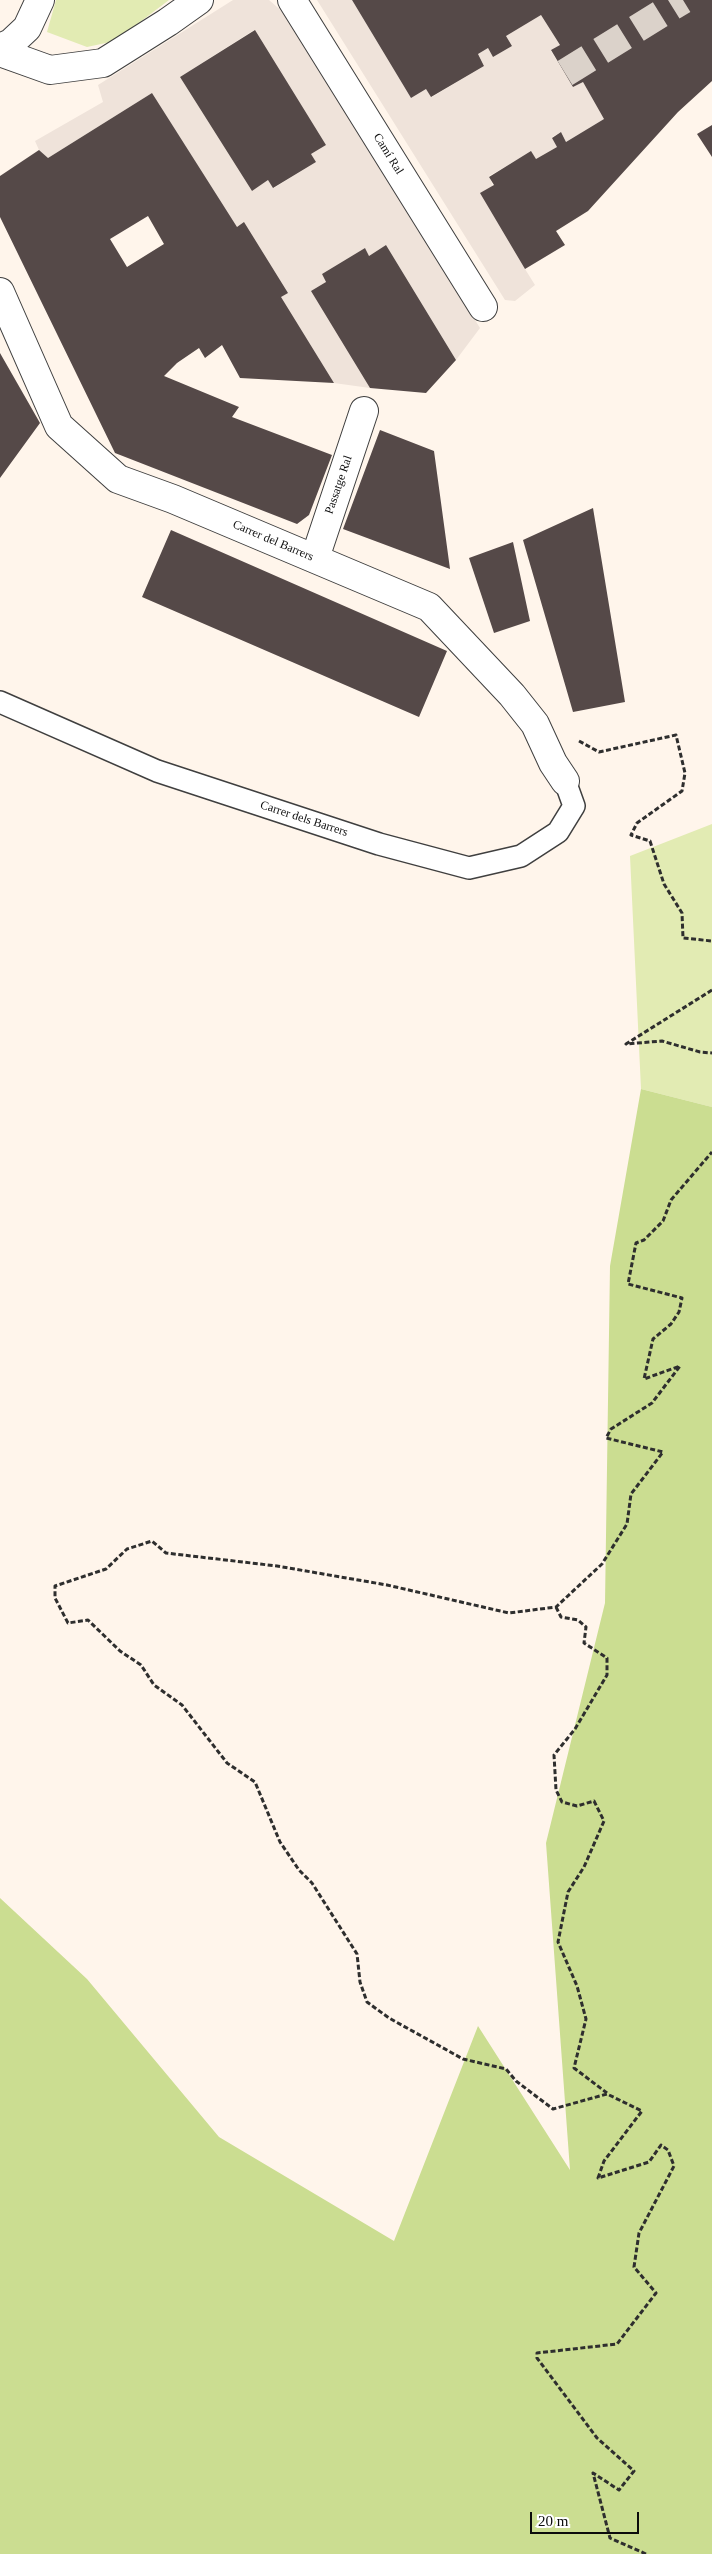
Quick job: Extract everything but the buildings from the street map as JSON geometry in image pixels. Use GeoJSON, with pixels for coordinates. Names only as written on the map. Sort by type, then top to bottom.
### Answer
{"type":"FeatureCollection","features":[{"type":"Feature","properties":{"kind":"street"},"geometry":{"type":"LineString","coordinates":[[0,48],[11,43],[27,28],[40,0]]}},
{"type":"Feature","properties":{"kind":"street"},"geometry":{"type":"LineString","coordinates":[[0,52],[50,70],[103,63],[168,22],[198,0]]}},
{"type":"Feature","properties":{"kind":"street","name":"Camí Ral"},"geometry":{"type":"LineString","coordinates":[[292,0],[483,307]]}},
{"type":"Feature","properties":{"kind":"street","name":"Carrer del Barrers"},"geometry":{"type":"LineString","coordinates":[[0,292],[59,426],[118,479],[173,499],[429,608],[512,695],[534,724],[553,763],[565,781]]}},
{"type":"Feature","properties":{"kind":"street","name":"Passatge Ral"},"geometry":{"type":"LineString","coordinates":[[315,558],[364,412]]}},
{"type":"Feature","properties":{"kind":"lane","name":"Carrer dels Barrers"},"geometry":{"type":"LineString","coordinates":[[0,702],[157,771],[379,844],[469,868],[521,856],[558,832],[574,806],[565,781]]}},
{"type":"Feature","properties":{"kind":"path"},"geometry":{"type":"LineString","coordinates":[[534,724],[551,725],[599,752],[676,735],[685,773],[682,791],[636,823],[631,835],[650,841],[664,884],[682,913],[683,938],[712,941]]}},
{"type":"Feature","properties":{"kind":"path"},"geometry":{"type":"LineString","coordinates":[[712,990],[626,1044],[662,1041],[700,1052],[712,1053]]}},
{"type":"Feature","properties":{"kind":"path"},"geometry":{"type":"LineString","coordinates":[[608,2094],[553,2109],[516,2081],[506,2070],[463,2059],[388,2018],[367,2002],[360,1982],[357,1954],[312,1883],[299,1870],[280,1842],[255,1782],[227,1763],[182,1705],[154,1685],[141,1665],[120,1650],[88,1620],[68,1623],[56,1598],[56,1586],[106,1569],[127,1549],[152,1541],[166,1553],[277,1566],[387,1585],[509,1612],[556,1607],[602,1564],[627,1524],[631,1494],[663,1452],[606,1438],[611,1429],[652,1403],[680,1366],[644,1379],[654,1339],[671,1324],[679,1312],[682,1298],[628,1284],[636,1243],[644,1240],[662,1220],[671,1200],[712,1152]]}},
{"type":"Feature","properties":{"kind":"path"},"geometry":{"type":"LineString","coordinates":[[556,1607],[561,1617],[578,1620],[586,1627],[584,1643],[607,1658],[607,1675],[575,1728],[554,1755],[556,1790],[562,1802],[577,1806],[594,1801],[604,1821],[589,1858],[568,1892],[558,1942],[577,1986],[586,2018],[574,2068],[608,2094],[642,2111],[604,2161],[598,2178],[649,2162],[661,2145],[668,2150],[674,2166],[640,2234],[634,2267],[656,2293],[617,2344],[537,2353],[537,2358],[597,2438],[634,2471],[619,2490],[594,2473],[610,2538],[646,2554]]}},
{"type":"Feature","properties":{"kind":"green space"},"geometry":{"type":"Polygon","coordinates":[[[56,0],[169,0],[115,41],[87,47],[47,32],[56,0]]]}},
{"type":"Feature","properties":{"kind":"green space"},"geometry":{"type":"Polygon","coordinates":[[[712,824],[712,1107],[641,1089],[630,856],[712,824]]]}},
{"type":"Feature","properties":{"kind":"green space"},"geometry":{"type":"Polygon","coordinates":[[[641,1089],[712,1107],[712,2554],[0,2554],[0,1898],[87,1979],[219,2137],[394,2241],[478,2026],[570,2170],[546,1843],[605,1603],[610,1266],[641,1089]]]}},
{"type":"Feature","properties":{"kind":"shaded area"},"geometry":{"type":"Polygon","coordinates":[[[233,0],[269,0],[284,13],[480,328],[456,360],[386,245],[369,256],[365,248],[322,274],[370,388],[334,383],[152,93],[48,158],[39,150],[35,141],[103,102],[98,85],[233,0]],[[254,30],[180,77],[252,191],[268,180],[274,188],[316,162],[311,154],[326,145],[254,30]]]}},
{"type":"Feature","properties":{"kind":"shaded area"},"geometry":{"type":"Polygon","coordinates":[[[317,0],[352,0],[411,98],[426,89],[432,97],[484,66],[478,54],[488,48],[493,57],[512,46],[506,36],[541,15],[560,45],[551,51],[573,87],[583,82],[604,119],[566,142],[561,132],[552,137],[557,147],[536,159],[531,152],[489,176],[525,269],[535,285],[515,301],[505,300],[317,0]]]}},
{"type":"Feature","properties":{"kind":"tunnel"},"geometry":{"type":"LineString","coordinates":[[565,73],[683,0]]}}]}
